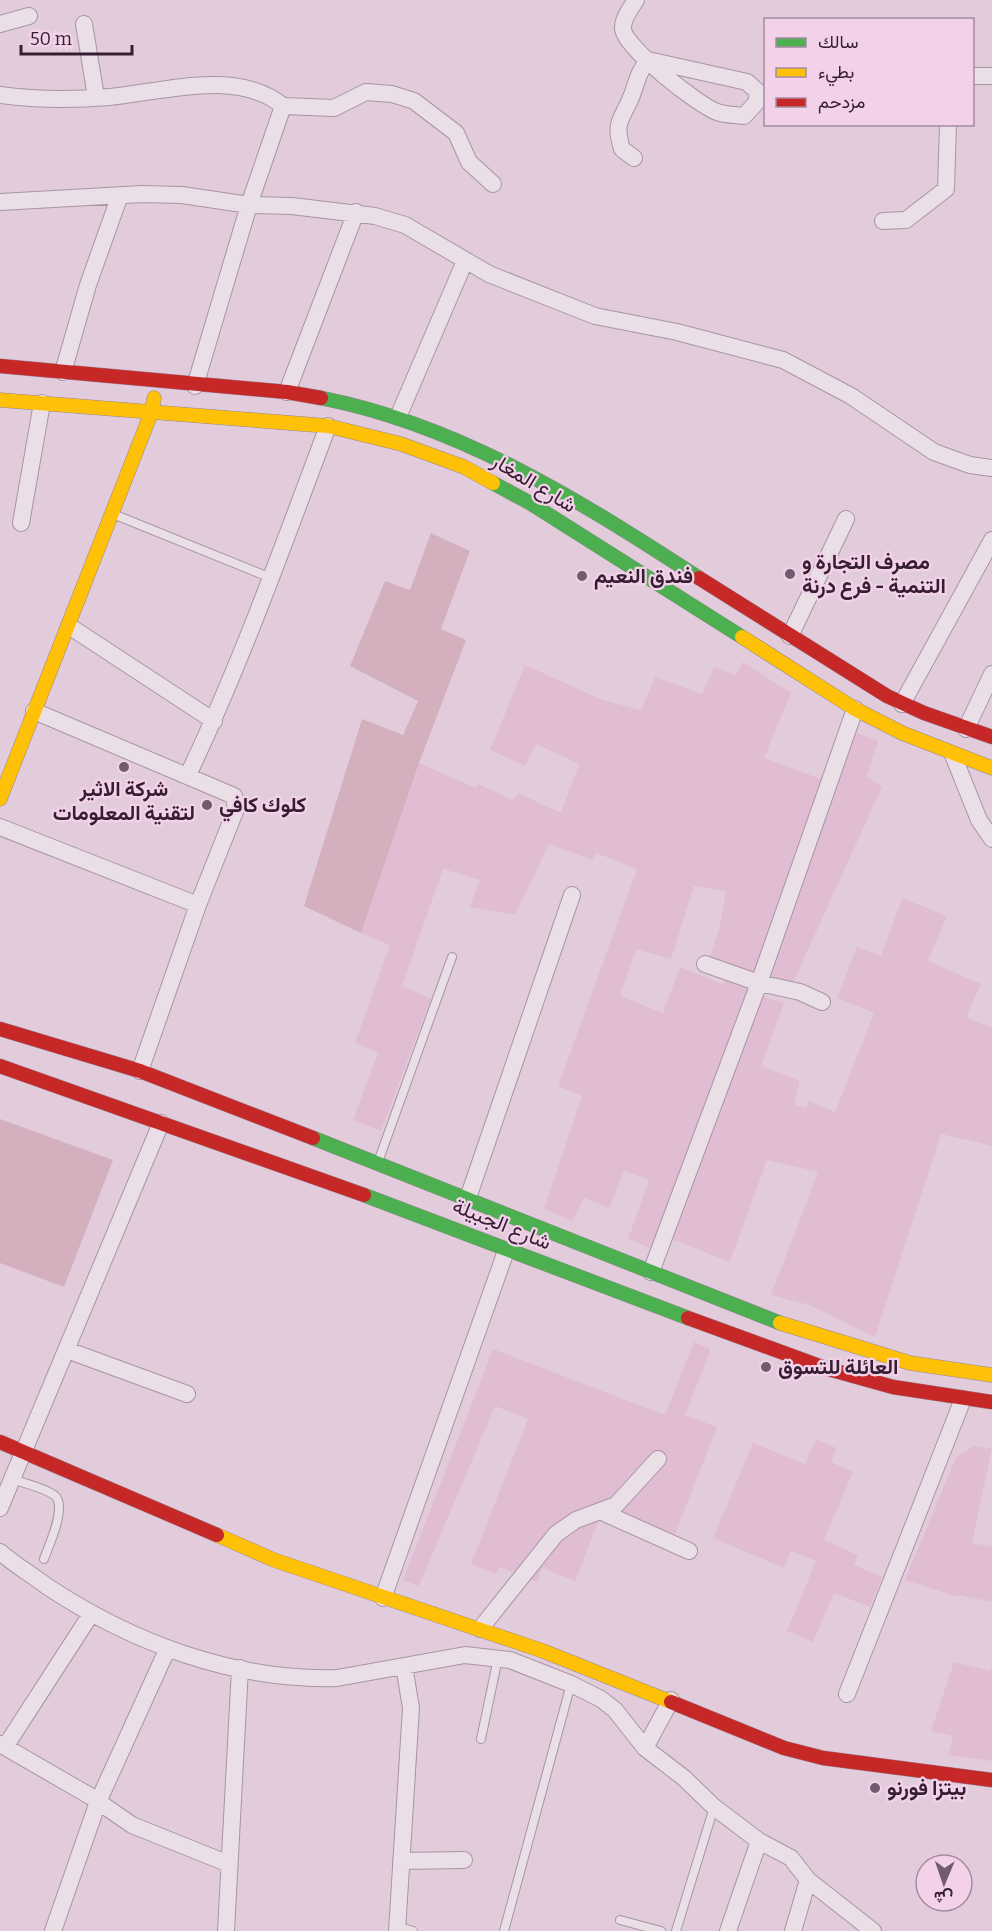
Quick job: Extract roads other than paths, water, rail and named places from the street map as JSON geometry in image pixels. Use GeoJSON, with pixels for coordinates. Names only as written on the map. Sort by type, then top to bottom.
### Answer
{"type":"FeatureCollection","features":[{"type":"Feature","properties":{"kind":"street"},"geometry":{"type":"LineString","coordinates":[[636,0],[622,28],[624,35],[648,60],[670,81],[716,111],[744,116],[756,103],[758,92],[747,82],[648,60]]}},
{"type":"Feature","properties":{"kind":"street"},"geometry":{"type":"LineString","coordinates":[[0,24],[29,16]]}},
{"type":"Feature","properties":{"kind":"street"},"geometry":{"type":"LineString","coordinates":[[84,24],[96,98]]}},
{"type":"Feature","properties":{"kind":"street"},"geometry":{"type":"LineString","coordinates":[[634,158],[622,149],[617,126],[632,96],[638,72],[648,60]]}},
{"type":"Feature","properties":{"kind":"street"},"geometry":{"type":"LineString","coordinates":[[974,75],[992,76]]}},
{"type":"Feature","properties":{"kind":"street"},"geometry":{"type":"LineString","coordinates":[[0,95],[96,98],[206,84],[231,86],[275,99],[283,106],[334,108],[366,92],[392,94],[414,101],[456,133],[469,162],[493,184]]}},
{"type":"Feature","properties":{"kind":"street"},"geometry":{"type":"LineString","coordinates":[[195,386],[249,205],[283,106]]}},
{"type":"Feature","properties":{"kind":"street"},"geometry":{"type":"LineString","coordinates":[[884,221],[906,220],[946,189],[948,126]]}},
{"type":"Feature","properties":{"kind":"street"},"geometry":{"type":"LineString","coordinates":[[63,372],[88,285],[120,195]]}},
{"type":"Feature","properties":{"kind":"street"},"geometry":{"type":"LineString","coordinates":[[0,202],[120,195],[182,195],[249,205],[292,206],[356,212],[405,225],[489,274],[595,316],[677,332],[783,360],[850,396],[934,452],[970,465],[992,468]]}},
{"type":"Feature","properties":{"kind":"street"},"geometry":{"type":"LineString","coordinates":[[287,392],[356,212]]}},
{"type":"Feature","properties":{"kind":"street"},"geometry":{"type":"LineString","coordinates":[[398,417],[465,261]]}},
{"type":"Feature","properties":{"kind":"street","name":"شارع المغار"},"geometry":{"type":"LineString","coordinates":[[0,366],[327,397],[398,417],[454,438],[543,482],[902,704],[992,737]]}},
{"type":"Feature","properties":{"kind":"street"},"geometry":{"type":"LineString","coordinates":[[1,793],[69,626],[152,411],[158,381]]}},
{"type":"Feature","properties":{"kind":"street","name":"شارع المغار"},"geometry":{"type":"LineString","coordinates":[[0,400],[328,426],[401,444],[464,467],[530,503],[855,709],[902,734],[992,768]]}},
{"type":"Feature","properties":{"kind":"street"},"geometry":{"type":"LineString","coordinates":[[21,523],[42,403]]}},
{"type":"Feature","properties":{"kind":"street"},"geometry":{"type":"LineString","coordinates":[[188,775],[214,721],[328,426]]}},
{"type":"Feature","properties":{"kind":"street"},"geometry":{"type":"LineString","coordinates":[[530,503],[543,482]]}},
{"type":"Feature","properties":{"kind":"street"},"geometry":{"type":"LineString","coordinates":[[790,636],[846,519]]}},
{"type":"Feature","properties":{"kind":"street"},"geometry":{"type":"LineString","coordinates":[[902,704],[992,540]]}},
{"type":"Feature","properties":{"kind":"street"},"geometry":{"type":"LineString","coordinates":[[69,626],[214,721]]}},
{"type":"Feature","properties":{"kind":"street"},"geometry":{"type":"LineString","coordinates":[[966,729],[992,674]]}},
{"type":"Feature","properties":{"kind":"street"},"geometry":{"type":"LineString","coordinates":[[651,1272],[759,983],[855,709]]}},
{"type":"Feature","properties":{"kind":"street"},"geometry":{"type":"LineString","coordinates":[[34,711],[188,775],[234,796],[236,802],[236,809],[198,905],[140,1071]]}},
{"type":"Feature","properties":{"kind":"street"},"geometry":{"type":"LineString","coordinates":[[953,755],[979,820],[992,839]]}},
{"type":"Feature","properties":{"kind":"street"},"geometry":{"type":"LineString","coordinates":[[0,827],[198,905]]}},
{"type":"Feature","properties":{"kind":"street"},"geometry":{"type":"LineString","coordinates":[[468,1198],[572,895]]}},
{"type":"Feature","properties":{"kind":"street"},"geometry":{"type":"LineString","coordinates":[[705,964],[759,983],[800,992],[822,1002]]}},
{"type":"Feature","properties":{"kind":"street"},"geometry":{"type":"LineString","coordinates":[[0,1029],[140,1071],[838,1344],[910,1363],[992,1375]]}},
{"type":"Feature","properties":{"kind":"street","name":"شارع الجبيلة"},"geometry":{"type":"LineString","coordinates":[[0,1066],[439,1222],[506,1251],[825,1368],[893,1387],[992,1402]]}},
{"type":"Feature","properties":{"kind":"street"},"geometry":{"type":"LineString","coordinates":[[0,1508],[161,1123]]}},
{"type":"Feature","properties":{"kind":"street"},"geometry":{"type":"LineString","coordinates":[[383,1598],[506,1251]]}},
{"type":"Feature","properties":{"kind":"street"},"geometry":{"type":"LineString","coordinates":[[67,1350],[187,1394]]}},
{"type":"Feature","properties":{"kind":"street"},"geometry":{"type":"LineString","coordinates":[[848,1694],[963,1399]]}},
{"type":"Feature","properties":{"kind":"street"},"geometry":{"type":"LineString","coordinates":[[0,1442],[274,1560],[480,1629],[670,1700],[800,1753],[992,1780]]}},
{"type":"Feature","properties":{"kind":"street"},"geometry":{"type":"LineString","coordinates":[[480,1629],[556,1534],[576,1520],[602,1512],[622,1500],[658,1459]]}},
{"type":"Feature","properties":{"kind":"street"},"geometry":{"type":"LineString","coordinates":[[602,1512],[689,1551]]}},
{"type":"Feature","properties":{"kind":"street"},"geometry":{"type":"LineString","coordinates":[[0,1552],[91,1614],[167,1650],[240,1668],[319,1678],[465,1655],[498,1658],[587,1690],[615,1710],[645,1748],[684,1778],[714,1807],[759,1841],[791,1858],[808,1880],[873,1931]]}},
{"type":"Feature","properties":{"kind":"street"},"geometry":{"type":"LineString","coordinates":[[91,1614],[2,1746],[98,1802],[132,1825],[230,1864]]}},
{"type":"Feature","properties":{"kind":"street"},"geometry":{"type":"LineString","coordinates":[[53,1931],[98,1802],[167,1650]]}},
{"type":"Feature","properties":{"kind":"street"},"geometry":{"type":"LineString","coordinates":[[403,1930],[402,1861],[411,1708],[404,1666]]}},
{"type":"Feature","properties":{"kind":"street"},"geometry":{"type":"LineString","coordinates":[[226,1931],[240,1668]]}},
{"type":"Feature","properties":{"kind":"street"},"geometry":{"type":"LineString","coordinates":[[645,1748],[670,1700]]}},
{"type":"Feature","properties":{"kind":"street"},"geometry":{"type":"LineString","coordinates":[[728,1931],[759,1841]]}},
{"type":"Feature","properties":{"kind":"street"},"geometry":{"type":"LineString","coordinates":[[402,1861],[464,1860]]}},
{"type":"Feature","properties":{"kind":"street"},"geometry":{"type":"LineString","coordinates":[[793,1931],[808,1880]]}},
{"type":"Feature","properties":{"kind":"lane"},"geometry":{"type":"LineString","coordinates":[[111,513],[271,578]]}},
{"type":"Feature","properties":{"kind":"lane"},"geometry":{"type":"LineString","coordinates":[[378,1163],[452,957]]}},
{"type":"Feature","properties":{"kind":"lane"},"geometry":{"type":"LineString","coordinates":[[13,1479],[54,1495],[59,1503],[60,1512],[44,1559]]}},
{"type":"Feature","properties":{"kind":"lane"},"geometry":{"type":"LineString","coordinates":[[481,1739],[498,1658]]}},
{"type":"Feature","properties":{"kind":"lane"},"geometry":{"type":"LineString","coordinates":[[504,1931],[571,1684]]}},
{"type":"Feature","properties":{"kind":"lane"},"geometry":{"type":"LineString","coordinates":[[676,1931],[714,1807]]}},
{"type":"Feature","properties":{"kind":"lane"},"geometry":{"type":"LineString","coordinates":[[620,1920],[661,1931]]}},
{"type":"Feature","properties":{"kind":"place","name":"مصرف التجارة و التنمية - فرع درنة"},"geometry":{"type":"Point","coordinates":[790,574]}},
{"type":"Feature","properties":{"kind":"place","name":"فندق النعيم"},"geometry":{"type":"Point","coordinates":[582,576]}},
{"type":"Feature","properties":{"kind":"place","name":"شركة الاثير لتقنية المعلومات"},"geometry":{"type":"Point","coordinates":[124,767]}},
{"type":"Feature","properties":{"kind":"place","name":"كلوك كافي"},"geometry":{"type":"Point","coordinates":[207,805]}},
{"type":"Feature","properties":{"kind":"place","name":"العائلة للتسوق"},"geometry":{"type":"Point","coordinates":[766,1367]}},
{"type":"Feature","properties":{"kind":"place","name":"بيتزا فورنو"},"geometry":{"type":"Point","coordinates":[875,1788]}}]}
